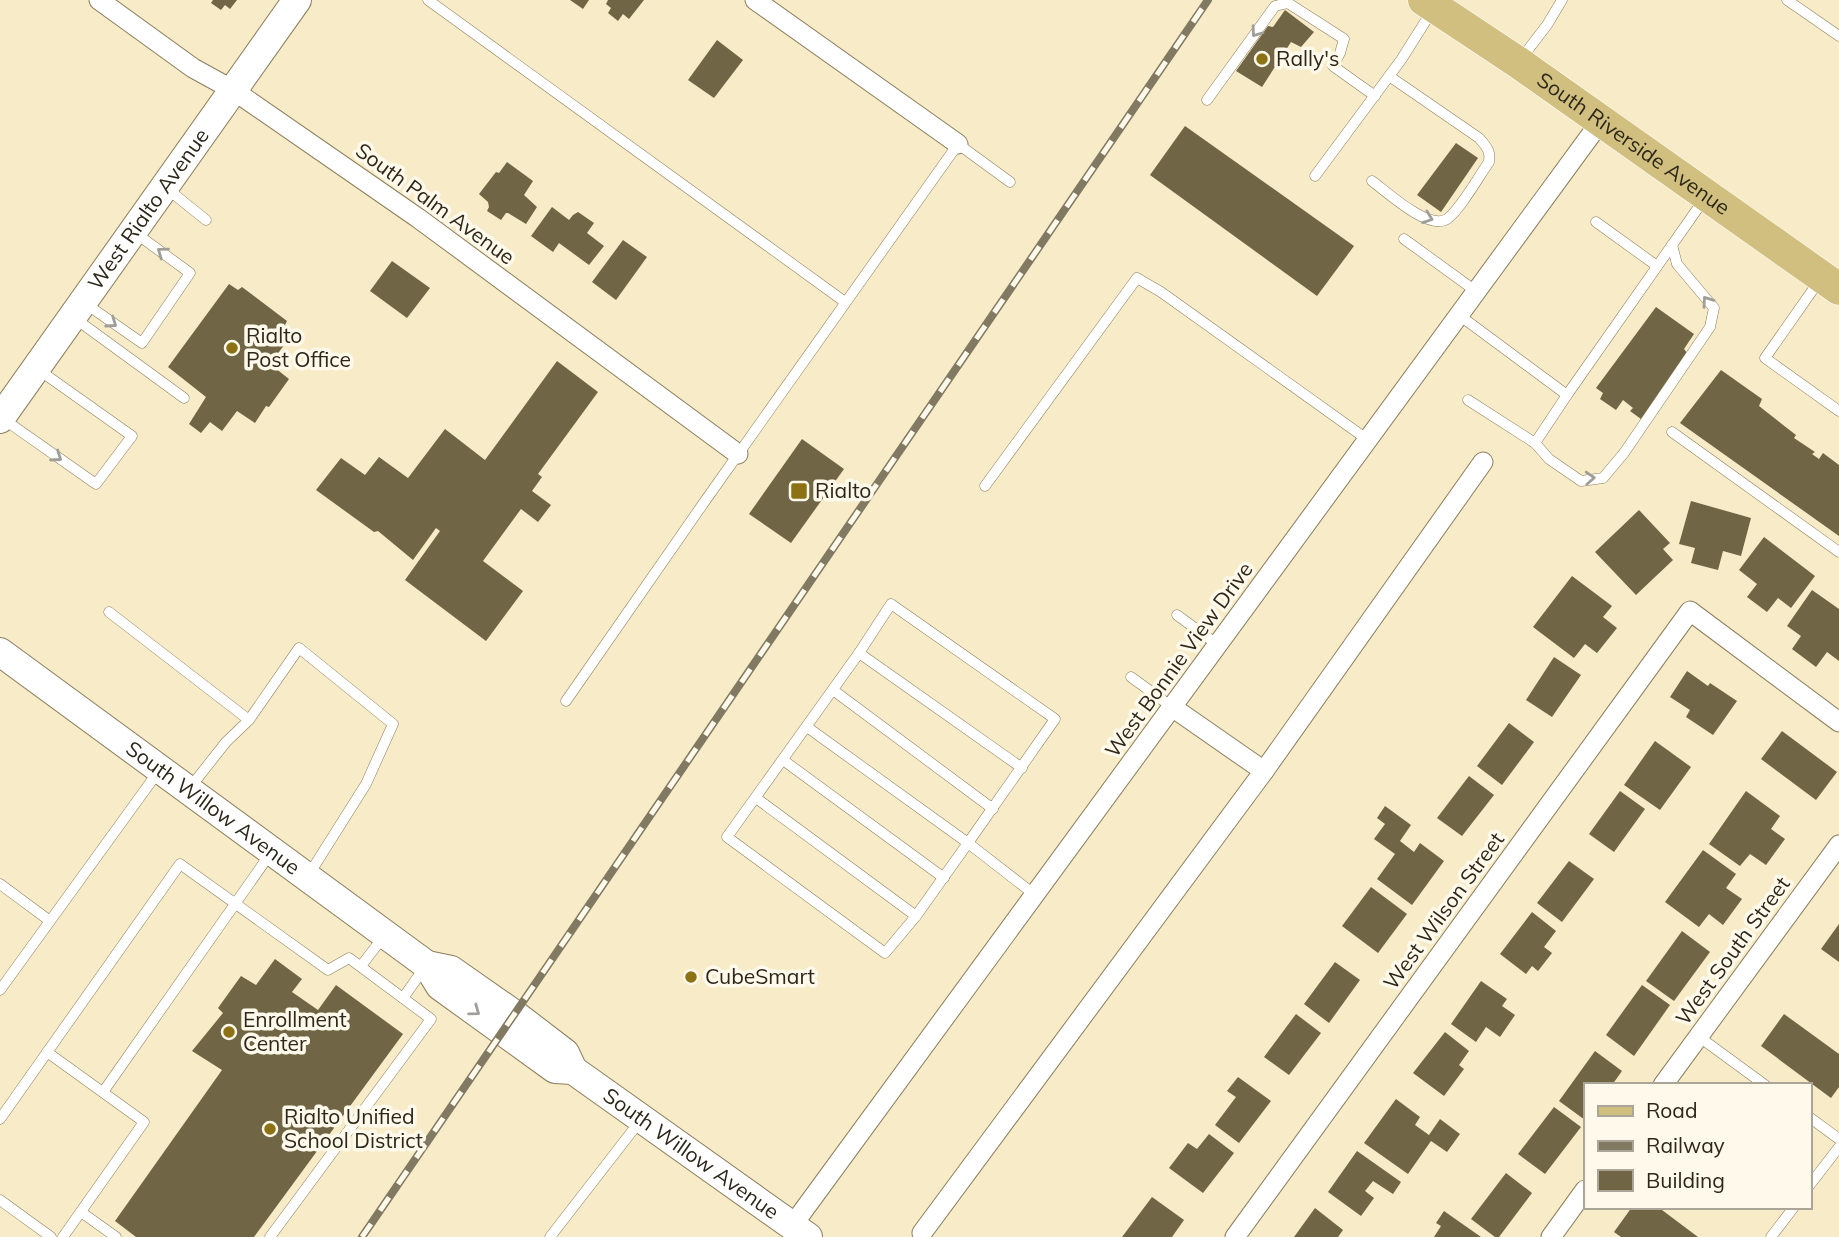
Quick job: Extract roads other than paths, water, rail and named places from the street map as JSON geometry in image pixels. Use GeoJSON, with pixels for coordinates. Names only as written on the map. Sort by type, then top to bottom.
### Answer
{"type":"FeatureCollection","features":[{"type":"Feature","properties":{"kind":"main road","name":"South Riverside Avenue"},"geometry":{"type":"LineString","coordinates":[[1429,4],[1519,63],[1707,196],[1832,278]]}},
{"type":"Feature","properties":{"kind":"street","name":"South Palm Avenue"},"geometry":{"type":"LineString","coordinates":[[99,0],[194,68],[233,90],[475,259],[738,454]]}},
{"type":"Feature","properties":{"kind":"street","name":"West Rialto Avenue"},"geometry":{"type":"LineString","coordinates":[[3,410],[37,368],[297,0]]}},
{"type":"Feature","properties":{"kind":"street"},"geometry":{"type":"LineString","coordinates":[[755,0],[958,144]]}},
{"type":"Feature","properties":{"kind":"street","name":"West Bonnie View Drive"},"geometry":{"type":"LineString","coordinates":[[800,1231],[1035,895],[1601,121]]}},
{"type":"Feature","properties":{"kind":"street"},"geometry":{"type":"LineString","coordinates":[[922,1233],[1264,771],[1483,462]]}},
{"type":"Feature","properties":{"kind":"street","name":"West Wilson Street"},"geometry":{"type":"LineString","coordinates":[[1234,1237],[1690,611],[1839,722]]}},
{"type":"Feature","properties":{"kind":"street","name":"South Willow Avenue"},"geometry":{"type":"LineString","coordinates":[[0,652],[427,965],[451,970],[513,1014],[565,1053],[573,1070],[800,1231]]}},
{"type":"Feature","properties":{"kind":"street"},"geometry":{"type":"LineString","coordinates":[[1172,707],[1264,771]]}},
{"type":"Feature","properties":{"kind":"street","name":"West South Street"},"geometry":{"type":"LineString","coordinates":[[1664,1083],[1839,845]]}},
{"type":"Feature","properties":{"kind":"street"},"geometry":{"type":"LineString","coordinates":[[1551,1237],[1584,1191]]}},
{"type":"Feature","properties":{"kind":"lane"},"geometry":{"type":"LineString","coordinates":[[428,0],[845,302]]}},
{"type":"Feature","properties":{"kind":"lane"},"geometry":{"type":"LineString","coordinates":[[1519,63],[1562,0]]}},
{"type":"Feature","properties":{"kind":"lane"},"geometry":{"type":"LineString","coordinates":[[1787,0],[1839,36]]}},
{"type":"Feature","properties":{"kind":"lane"},"geometry":{"type":"LineString","coordinates":[[1207,100],[1275,6],[1288,3],[1344,39],[1333,66],[1375,96]]}},
{"type":"Feature","properties":{"kind":"lane"},"geometry":{"type":"LineString","coordinates":[[1315,176],[1389,76],[1429,4]]}},
{"type":"Feature","properties":{"kind":"lane"},"geometry":{"type":"LineString","coordinates":[[1372,181],[1429,221],[1437,223],[1446,221],[1455,211],[1489,162],[1487,146],[1479,138],[1389,76]]}},
{"type":"Feature","properties":{"kind":"lane"},"geometry":{"type":"LineString","coordinates":[[566,701],[958,144],[1010,182]]}},
{"type":"Feature","properties":{"kind":"lane"},"geometry":{"type":"LineString","coordinates":[[165,187],[206,220]]}},
{"type":"Feature","properties":{"kind":"lane"},"geometry":{"type":"LineString","coordinates":[[1535,443],[1707,196]]}},
{"type":"Feature","properties":{"kind":"lane"},"geometry":{"type":"LineString","coordinates":[[1596,222],[1657,266]]}},
{"type":"Feature","properties":{"kind":"lane"},"geometry":{"type":"LineString","coordinates":[[78,309],[142,343],[190,273],[133,231]]}},
{"type":"Feature","properties":{"kind":"lane"},"geometry":{"type":"LineString","coordinates":[[1404,239],[1477,292]]}},
{"type":"Feature","properties":{"kind":"lane"},"geometry":{"type":"LineString","coordinates":[[1468,400],[1535,443],[1549,459],[1581,481],[1602,478],[1655,410],[1710,327],[1714,308],[1677,264],[1672,245]]}},
{"type":"Feature","properties":{"kind":"lane"},"geometry":{"type":"LineString","coordinates":[[985,486],[1137,278],[1161,292],[1368,440]]}},
{"type":"Feature","properties":{"kind":"lane"},"geometry":{"type":"LineString","coordinates":[[1832,278],[1765,358],[1839,411]]}},
{"type":"Feature","properties":{"kind":"lane"},"geometry":{"type":"LineString","coordinates":[[78,309],[184,398]]}},
{"type":"Feature","properties":{"kind":"lane"},"geometry":{"type":"LineString","coordinates":[[1459,316],[1567,395]]}},
{"type":"Feature","properties":{"kind":"lane"},"geometry":{"type":"LineString","coordinates":[[3,410],[96,484],[132,436],[37,368]]}},
{"type":"Feature","properties":{"kind":"lane"},"geometry":{"type":"LineString","coordinates":[[1672,432],[1839,552]]}},
{"type":"Feature","properties":{"kind":"lane"},"geometry":{"type":"LineString","coordinates":[[891,604],[1055,719],[944,878],[885,953],[727,837],[859,653],[891,604]]}},
{"type":"Feature","properties":{"kind":"lane"},"geometry":{"type":"LineString","coordinates":[[109,612],[249,720]]}},
{"type":"Feature","properties":{"kind":"lane"},"geometry":{"type":"LineString","coordinates":[[1177,615],[1218,645]]}},
{"type":"Feature","properties":{"kind":"lane"},"geometry":{"type":"LineString","coordinates":[[188,790],[226,741],[249,720],[299,648],[393,724],[366,784],[307,876]]}},
{"type":"Feature","properties":{"kind":"lane"},"geometry":{"type":"LineString","coordinates":[[859,653],[1022,768]]}},
{"type":"Feature","properties":{"kind":"lane"},"geometry":{"type":"LineString","coordinates":[[1131,677],[1172,707]]}},
{"type":"Feature","properties":{"kind":"lane"},"geometry":{"type":"LineString","coordinates":[[833,690],[993,808]]}},
{"type":"Feature","properties":{"kind":"lane"},"geometry":{"type":"LineString","coordinates":[[807,727],[968,843],[1035,895]]}},
{"type":"Feature","properties":{"kind":"lane"},"geometry":{"type":"LineString","coordinates":[[783,760],[944,878]]}},
{"type":"Feature","properties":{"kind":"lane"},"geometry":{"type":"LineString","coordinates":[[0,990],[160,769]]}},
{"type":"Feature","properties":{"kind":"lane"},"geometry":{"type":"LineString","coordinates":[[756,798],[916,916]]}},
{"type":"Feature","properties":{"kind":"lane"},"geometry":{"type":"LineString","coordinates":[[103,1092],[272,851]]}},
{"type":"Feature","properties":{"kind":"lane"},"geometry":{"type":"LineString","coordinates":[[0,1119],[180,864],[328,970],[349,958],[431,1019],[270,1237]]}},
{"type":"Feature","properties":{"kind":"lane"},"geometry":{"type":"LineString","coordinates":[[0,884],[50,921]]}},
{"type":"Feature","properties":{"kind":"lane"},"geometry":{"type":"LineString","coordinates":[[361,966],[385,934]]}},
{"type":"Feature","properties":{"kind":"lane"},"geometry":{"type":"LineString","coordinates":[[403,998],[427,965]]}},
{"type":"Feature","properties":{"kind":"lane"},"geometry":{"type":"LineString","coordinates":[[1698,1037],[1762,1083]]}},
{"type":"Feature","properties":{"kind":"lane"},"geometry":{"type":"LineString","coordinates":[[47,1052],[144,1122],[63,1237]]}},
{"type":"Feature","properties":{"kind":"lane"},"geometry":{"type":"LineString","coordinates":[[550,1237],[642,1118]]}},
{"type":"Feature","properties":{"kind":"lane"},"geometry":{"type":"LineString","coordinates":[[1811,1118],[1839,1139]]}},
{"type":"Feature","properties":{"kind":"lane"},"geometry":{"type":"LineString","coordinates":[[1811,1183],[1839,1147]]}},
{"type":"Feature","properties":{"kind":"lane"},"geometry":{"type":"LineString","coordinates":[[0,1200],[51,1237]]}},
{"type":"Feature","properties":{"kind":"lane"},"geometry":{"type":"LineString","coordinates":[[1772,1237],[1793,1209]]}},
{"type":"Feature","properties":{"kind":"lane"},"geometry":{"type":"LineString","coordinates":[[80,1212],[116,1237]]}},
{"type":"Feature","properties":{"kind":"railway"},"geometry":{"type":"LineString","coordinates":[[362,1237],[1208,0]]}},
{"type":"Feature","properties":{"kind":"place","name":"Rally's"},"geometry":{"type":"Point","coordinates":[1262,59]}},
{"type":"Feature","properties":{"kind":"place","name":"Rialto Post Office"},"geometry":{"type":"Point","coordinates":[232,348]}},
{"type":"Feature","properties":{"kind":"place","name":"Rialto"},"geometry":{"type":"Point","coordinates":[799,491]}},
{"type":"Feature","properties":{"kind":"place","name":"CubeSmart"},"geometry":{"type":"Point","coordinates":[691,977]}},
{"type":"Feature","properties":{"kind":"place","name":"Enrollment Center"},"geometry":{"type":"Point","coordinates":[229,1032]}},
{"type":"Feature","properties":{"kind":"place","name":"Rialto Unified School District"},"geometry":{"type":"Point","coordinates":[270,1129]}}]}
